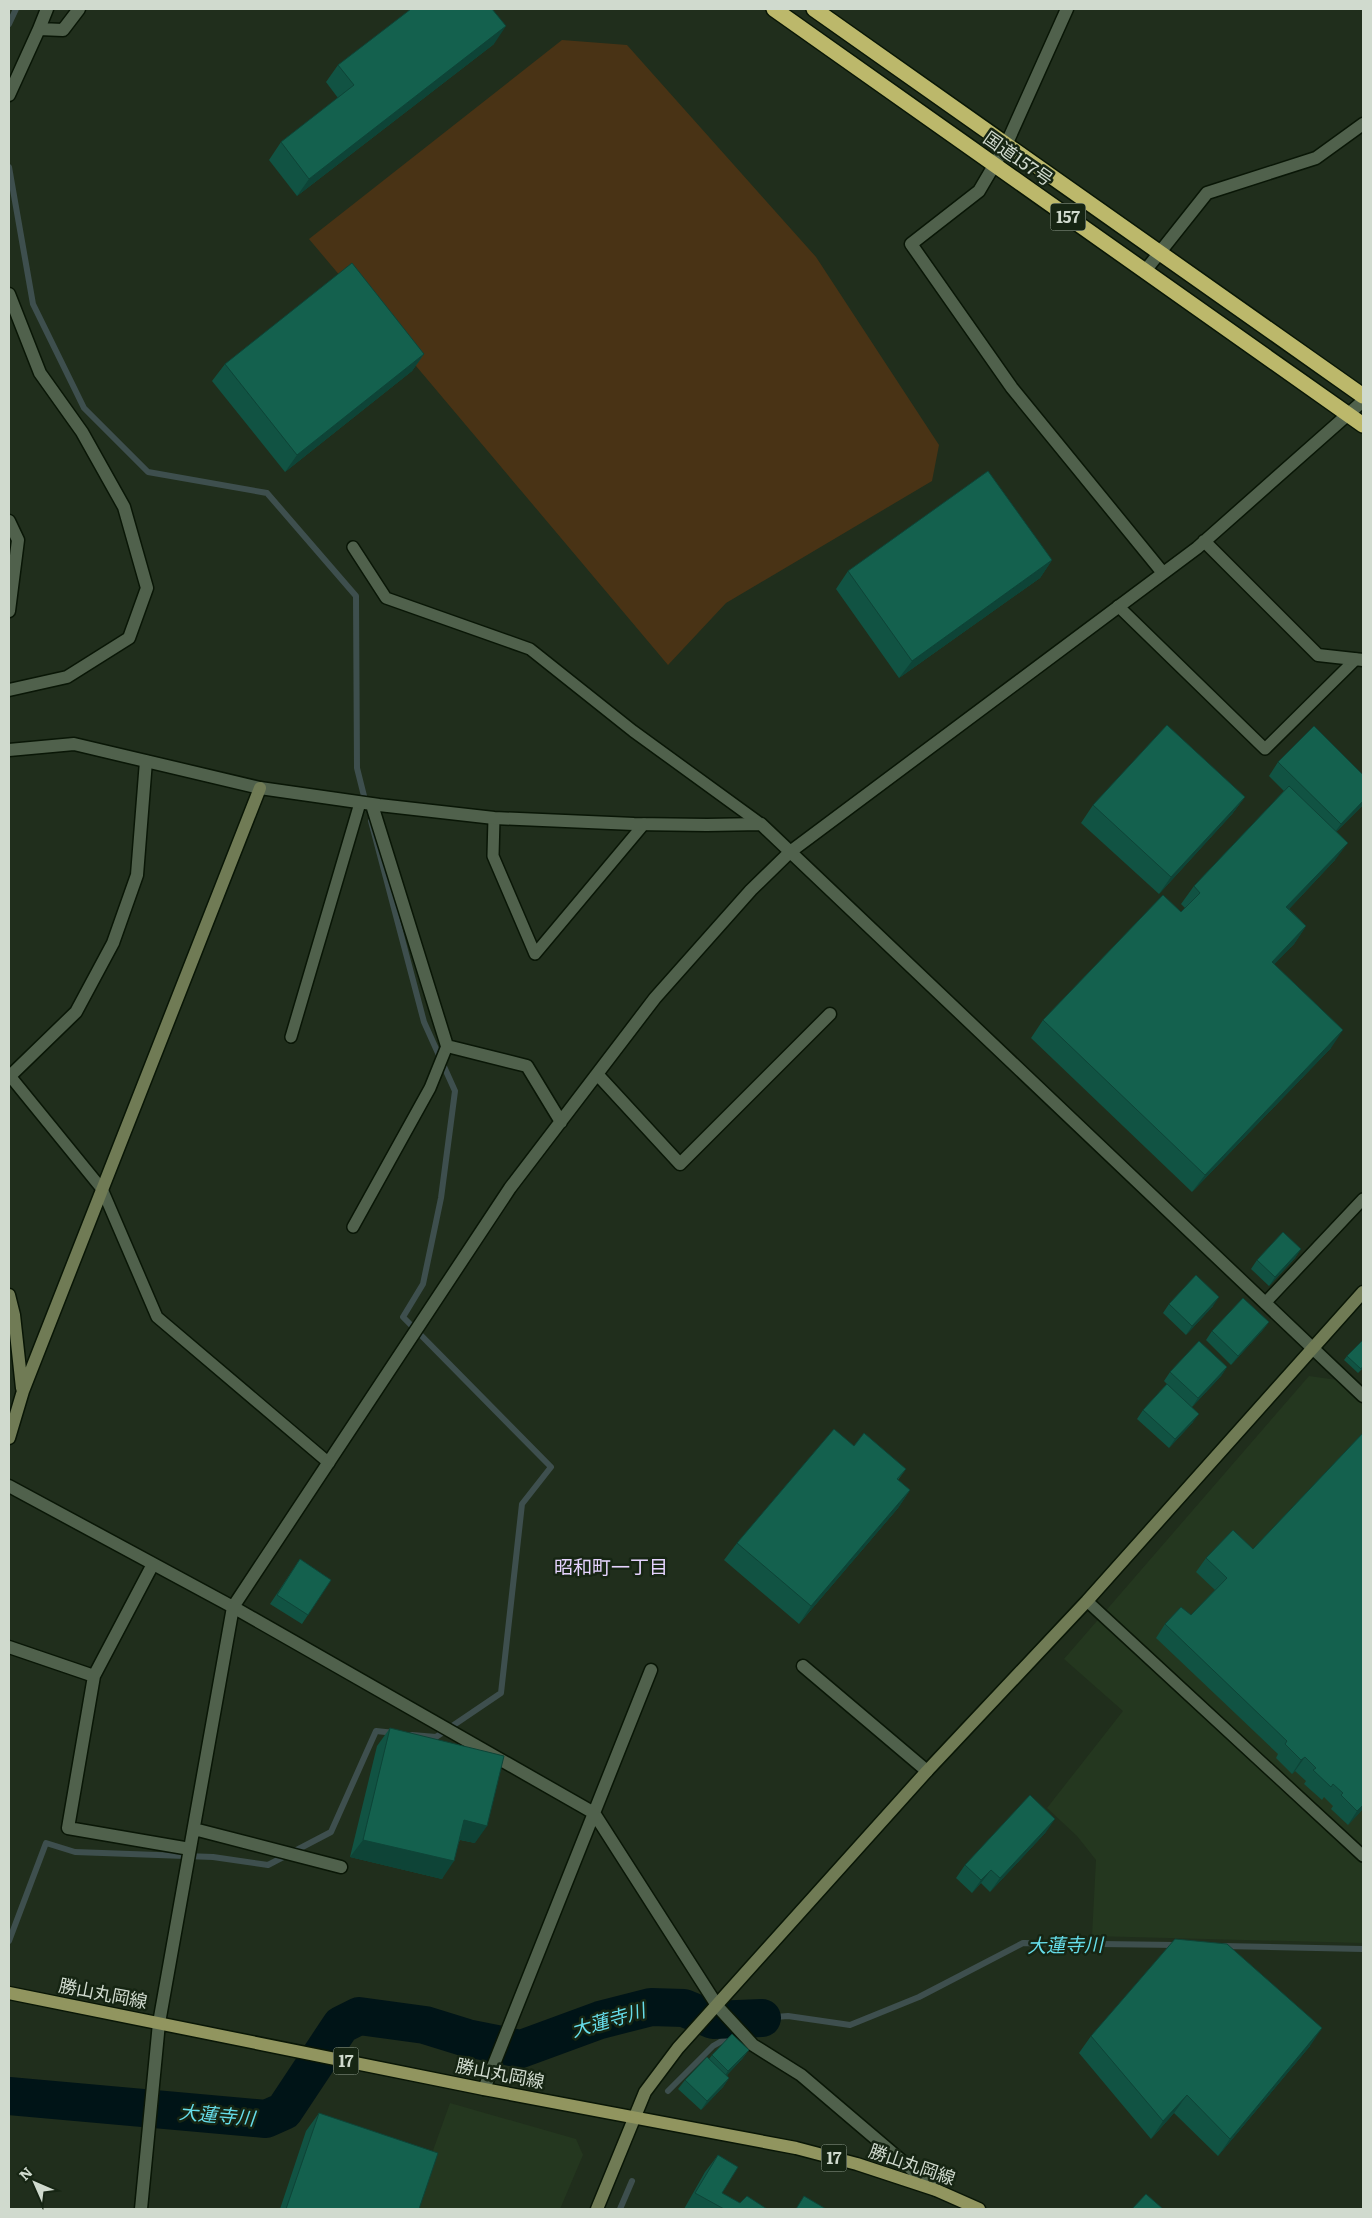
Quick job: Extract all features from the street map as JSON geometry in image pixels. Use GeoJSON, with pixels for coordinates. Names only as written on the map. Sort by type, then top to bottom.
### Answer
{"type":"FeatureCollection","features":[{"type":"Feature","properties":{"kind":"highway","name":"国道157号"},"geometry":{"type":"LineString","coordinates":[[774,9],[1363,425]]}},
{"type":"Feature","properties":{"kind":"highway","name":"国道157号"},"geometry":{"type":"LineString","coordinates":[[814,9],[1363,396]]}},
{"type":"Feature","properties":{"kind":"main road","name":"勝山丸岡線"},"geometry":{"type":"LineString","coordinates":[[9,1993],[484,2089],[796,2148],[857,2164],[936,2190],[980,2209]]}},
{"type":"Feature","properties":{"kind":"street"},"geometry":{"type":"LineString","coordinates":[[9,95],[47,9]]}},
{"type":"Feature","properties":{"kind":"street"},"geometry":{"type":"LineString","coordinates":[[39,29],[63,30],[80,9]]}},
{"type":"Feature","properties":{"kind":"street"},"geometry":{"type":"LineString","coordinates":[[1067,9],[1006,145],[979,192],[912,244],[1012,388],[1162,573]]}},
{"type":"Feature","properties":{"kind":"street"},"geometry":{"type":"LineString","coordinates":[[1145,271],[1206,193],[1316,158],[1363,124]]}},
{"type":"Feature","properties":{"kind":"street"},"geometry":{"type":"LineString","coordinates":[[9,294],[40,373],[82,432],[124,507],[147,588],[129,638],[67,677],[9,690]]}},
{"type":"Feature","properties":{"kind":"street"},"geometry":{"type":"LineString","coordinates":[[141,2209],[159,2023],[233,1608],[510,1188],[655,998],[751,890],[790,852],[1204,541],[1363,401]]}},
{"type":"Feature","properties":{"kind":"street"},"geometry":{"type":"LineString","coordinates":[[9,520],[18,540],[9,611]]}},
{"type":"Feature","properties":{"kind":"street"},"geometry":{"type":"LineString","coordinates":[[1204,541],[1318,655],[1359,659]]}},
{"type":"Feature","properties":{"kind":"street"},"geometry":{"type":"LineString","coordinates":[[9,750],[74,744],[260,788],[366,804],[494,818],[644,824],[761,824],[1363,1396]]}},
{"type":"Feature","properties":{"kind":"street"},"geometry":{"type":"LineString","coordinates":[[9,1077],[76,1012],[113,943],[137,875],[146,761]]}},
{"type":"Feature","properties":{"kind":"street"},"geometry":{"type":"LineString","coordinates":[[9,1438],[23,1391],[260,788]]}},
{"type":"Feature","properties":{"kind":"street"},"geometry":{"type":"LineString","coordinates":[[366,804],[447,1046],[527,1066],[561,1122]]}},
{"type":"Feature","properties":{"kind":"street"},"geometry":{"type":"LineString","coordinates":[[597,1074],[680,1164],[830,1014]]}},
{"type":"Feature","properties":{"kind":"street"},"geometry":{"type":"LineString","coordinates":[[597,2209],[644,2092],[659,2072],[927,1771],[1087,1601],[1363,1292]]}},
{"type":"Feature","properties":{"kind":"street"},"geometry":{"type":"LineString","coordinates":[[9,1295],[14,1315],[23,1391]]}},
{"type":"Feature","properties":{"kind":"street"},"geometry":{"type":"LineString","coordinates":[[9,1486],[233,1608],[594,1813],[718,2007],[753,2045],[801,2075],[936,2190]]}},
{"type":"Feature","properties":{"kind":"street"},"geometry":{"type":"LineString","coordinates":[[154,1564],[94,1676],[68,1828],[190,1849]]}},
{"type":"Feature","properties":{"kind":"street"},"geometry":{"type":"LineString","coordinates":[[9,1648],[94,1676]]}},
{"type":"Feature","properties":{"kind":"street"},"geometry":{"type":"LineString","coordinates":[[803,1666],[927,1771]]}},
{"type":"Feature","properties":{"kind":"street"},"geometry":{"type":"LineString","coordinates":[[484,2089],[651,1670]]}},
{"type":"Feature","properties":{"kind":"street"},"geometry":{"type":"LineString","coordinates":[[194,1829],[341,1867]]}},
{"type":"Feature","properties":{"kind":"lane"},"geometry":{"type":"LineString","coordinates":[[353,547],[386,598],[530,649],[633,731],[761,824]]}},
{"type":"Feature","properties":{"kind":"lane"},"geometry":{"type":"LineString","coordinates":[[1118,606],[1265,749],[1359,659]]}},
{"type":"Feature","properties":{"kind":"lane"},"geometry":{"type":"LineString","coordinates":[[290,1037],[366,804]]}},
{"type":"Feature","properties":{"kind":"lane"},"geometry":{"type":"LineString","coordinates":[[494,818],[494,856],[535,954],[644,824]]}},
{"type":"Feature","properties":{"kind":"lane"},"geometry":{"type":"LineString","coordinates":[[353,1227],[430,1088],[447,1046]]}},
{"type":"Feature","properties":{"kind":"lane"},"geometry":{"type":"LineString","coordinates":[[9,1077],[102,1189],[157,1317],[329,1463]]}},
{"type":"Feature","properties":{"kind":"lane"},"geometry":{"type":"LineString","coordinates":[[1265,1303],[1363,1199]]}},
{"type":"Feature","properties":{"kind":"lane"},"geometry":{"type":"LineString","coordinates":[[1087,1601],[1363,1856]]}},
{"type":"Feature","properties":{"kind":"shaded area"},"geometry":{"type":"Polygon","coordinates":[[[562,40],[627,45],[816,257],[939,445],[932,481],[726,603],[668,665],[309,239],[562,40]]]}},
{"type":"Feature","properties":{"kind":"shaded area"},"geometry":{"type":"Polygon","coordinates":[[[1309,1376],[1337,1380],[1363,1405],[1363,1943],[1092,1936],[1096,1860],[1077,1836],[1047,1808],[1123,1711],[1064,1659],[1309,1376]]]}},
{"type":"Feature","properties":{"kind":"shaded area"},"geometry":{"type":"Polygon","coordinates":[[[450,2103],[576,2139],[583,2155],[560,2209],[280,2209],[426,2170],[450,2103]]]}},
{"type":"Feature","properties":{"kind":"building"},"geometry":{"type":"Polygon","coordinates":[[[411,9],[492,9],[506,26],[309,179],[281,142],[354,85],[338,65],[411,9]]]}},
{"type":"Feature","properties":{"kind":"building"},"geometry":{"type":"Polygon","coordinates":[[[352,263],[424,354],[297,455],[225,364],[352,263]]]}},
{"type":"Feature","properties":{"kind":"building"},"geometry":{"type":"Polygon","coordinates":[[[988,471],[1052,560],[912,661],[848,571],[988,471]]]}},
{"type":"Feature","properties":{"kind":"building"},"geometry":{"type":"Polygon","coordinates":[[[1167,725],[1245,797],[1171,877],[1093,805],[1167,725]]]}},
{"type":"Feature","properties":{"kind":"building"},"geometry":{"type":"Polygon","coordinates":[[[1314,726],[1363,775],[1363,801],[1341,824],[1278,762],[1314,726]]]}},
{"type":"Feature","properties":{"kind":"building"},"geometry":{"type":"Polygon","coordinates":[[[1289,786],[1348,843],[1286,907],[1306,926],[1272,962],[1343,1030],[1205,1175],[1043,1020],[1163,895],[1181,912],[1200,893],[1194,886],[1289,786]]]}},
{"type":"Feature","properties":{"kind":"building"},"geometry":{"type":"Polygon","coordinates":[[[1283,1232],[1301,1249],[1275,1277],[1257,1260],[1283,1232]]]}},
{"type":"Feature","properties":{"kind":"building"},"geometry":{"type":"Polygon","coordinates":[[[1196,1275],[1219,1297],[1192,1326],[1169,1304],[1196,1275]]]}},
{"type":"Feature","properties":{"kind":"building"},"geometry":{"type":"Polygon","coordinates":[[[1243,1298],[1269,1322],[1238,1356],[1212,1331],[1243,1298]]]}},
{"type":"Feature","properties":{"kind":"building"},"geometry":{"type":"Polygon","coordinates":[[[1363,1340],[1363,1366],[1361,1369],[1347,1356],[1363,1340]]]}},
{"type":"Feature","properties":{"kind":"building"},"geometry":{"type":"Polygon","coordinates":[[[1199,1341],[1227,1367],[1198,1398],[1170,1372],[1199,1341]]]}},
{"type":"Feature","properties":{"kind":"building"},"geometry":{"type":"Polygon","coordinates":[[[1167,1384],[1199,1414],[1175,1439],[1143,1410],[1167,1384]]]}},
{"type":"Feature","properties":{"kind":"building"},"geometry":{"type":"Polygon","coordinates":[[[834,1429],[854,1446],[864,1433],[906,1469],[897,1479],[910,1490],[811,1606],[737,1543],[834,1429]]]}},
{"type":"Feature","properties":{"kind":"building"},"geometry":{"type":"Polygon","coordinates":[[[1363,1433],[1363,1805],[1357,1811],[1341,1795],[1343,1793],[1333,1784],[1331,1787],[1313,1770],[1316,1768],[1305,1757],[1301,1760],[1285,1744],[1287,1741],[1165,1624],[1181,1607],[1191,1615],[1227,1578],[1206,1558],[1233,1530],[1253,1549],[1363,1433]]]}},
{"type":"Feature","properties":{"kind":"building"},"geometry":{"type":"Polygon","coordinates":[[[300,1559],[331,1580],[308,1615],[277,1595],[300,1559]]]}},
{"type":"Feature","properties":{"kind":"building"},"geometry":{"type":"Polygon","coordinates":[[[390,1728],[504,1756],[487,1826],[464,1820],[454,1861],[363,1840],[390,1728]]]}},
{"type":"Feature","properties":{"kind":"building"},"geometry":{"type":"Polygon","coordinates":[[[1030,1795],[1055,1819],[1000,1878],[991,1870],[981,1880],[965,1865],[1030,1795]]]}},
{"type":"Feature","properties":{"kind":"building"},"geometry":{"type":"Polygon","coordinates":[[[1175,1939],[1227,1944],[1322,2028],[1230,2139],[1187,2095],[1163,2121],[1091,2036],[1175,1939]]]}},
{"type":"Feature","properties":{"kind":"building"},"geometry":{"type":"Polygon","coordinates":[[[732,2034],[749,2050],[728,2071],[712,2055],[732,2034]]]}},
{"type":"Feature","properties":{"kind":"building"},"geometry":{"type":"Polygon","coordinates":[[[707,2057],[729,2078],[707,2101],[685,2080],[707,2057]]]}},
{"type":"Feature","properties":{"kind":"building"},"geometry":{"type":"Polygon","coordinates":[[[319,2113],[438,2153],[419,2209],[286,2209],[319,2113]]]}},
{"type":"Feature","properties":{"kind":"building"},"geometry":{"type":"Polygon","coordinates":[[[718,2155],[738,2167],[722,2193],[740,2203],[747,2196],[767,2209],[724,2209],[695,2193],[718,2155]]]}},
{"type":"Feature","properties":{"kind":"building"},"geometry":{"type":"Polygon","coordinates":[[[1146,2194],[1163,2209],[1132,2209],[1146,2194]]]}},
{"type":"Feature","properties":{"kind":"building"},"geometry":{"type":"Polygon","coordinates":[[[804,2196],[826,2209],[796,2209],[804,2196]]]}},
{"type":"Feature","properties":{"kind":"waterway"},"geometry":{"type":"LineString","coordinates":[[9,24],[16,9]]}},
{"type":"Feature","properties":{"kind":"waterway"},"geometry":{"type":"LineString","coordinates":[[9,167],[33,304],[84,408],[148,472],[267,493],[356,596],[357,768],[366,804]]}},
{"type":"Feature","properties":{"kind":"waterway"},"geometry":{"type":"LineString","coordinates":[[371,821],[424,1022],[455,1091],[441,1198],[423,1284],[403,1317],[551,1467],[522,1504],[501,1693],[436,1737],[412,1735]]}},
{"type":"Feature","properties":{"kind":"waterway"},"geometry":{"type":"LineString","coordinates":[[9,1941],[46,1843],[75,1852],[213,1857],[268,1865],[331,1832],[376,1731],[395,1733]]}},
{"type":"Feature","properties":{"kind":"waterway","name":"大蓮寺川"},"geometry":{"type":"LineString","coordinates":[[668,2091],[713,2046],[762,2018],[788,2016],[850,2025],[919,1997],[1023,1943],[1177,1945]]}},
{"type":"Feature","properties":{"kind":"waterway","name":"大蓮寺川"},"geometry":{"type":"LineString","coordinates":[[1222,1946],[1363,1949]]}},
{"type":"Feature","properties":{"kind":"waterway","name":"大蓮寺川"},"geometry":{"type":"LineString","coordinates":[[9,2096],[266,2119],[284,2111],[341,2025],[359,2016],[425,2025],[467,2038],[521,2049],[600,2020],[651,2007],[684,2008],[713,2020],[762,2018]]}},
{"type":"Feature","properties":{"kind":"waterway"},"geometry":{"type":"LineString","coordinates":[[620,2209],[632,2181]]}},
{"type":"Feature","properties":{"kind":"district","name":"昭和町一丁目"},"geometry":{"type":"Point","coordinates":[611,1567]}}]}
